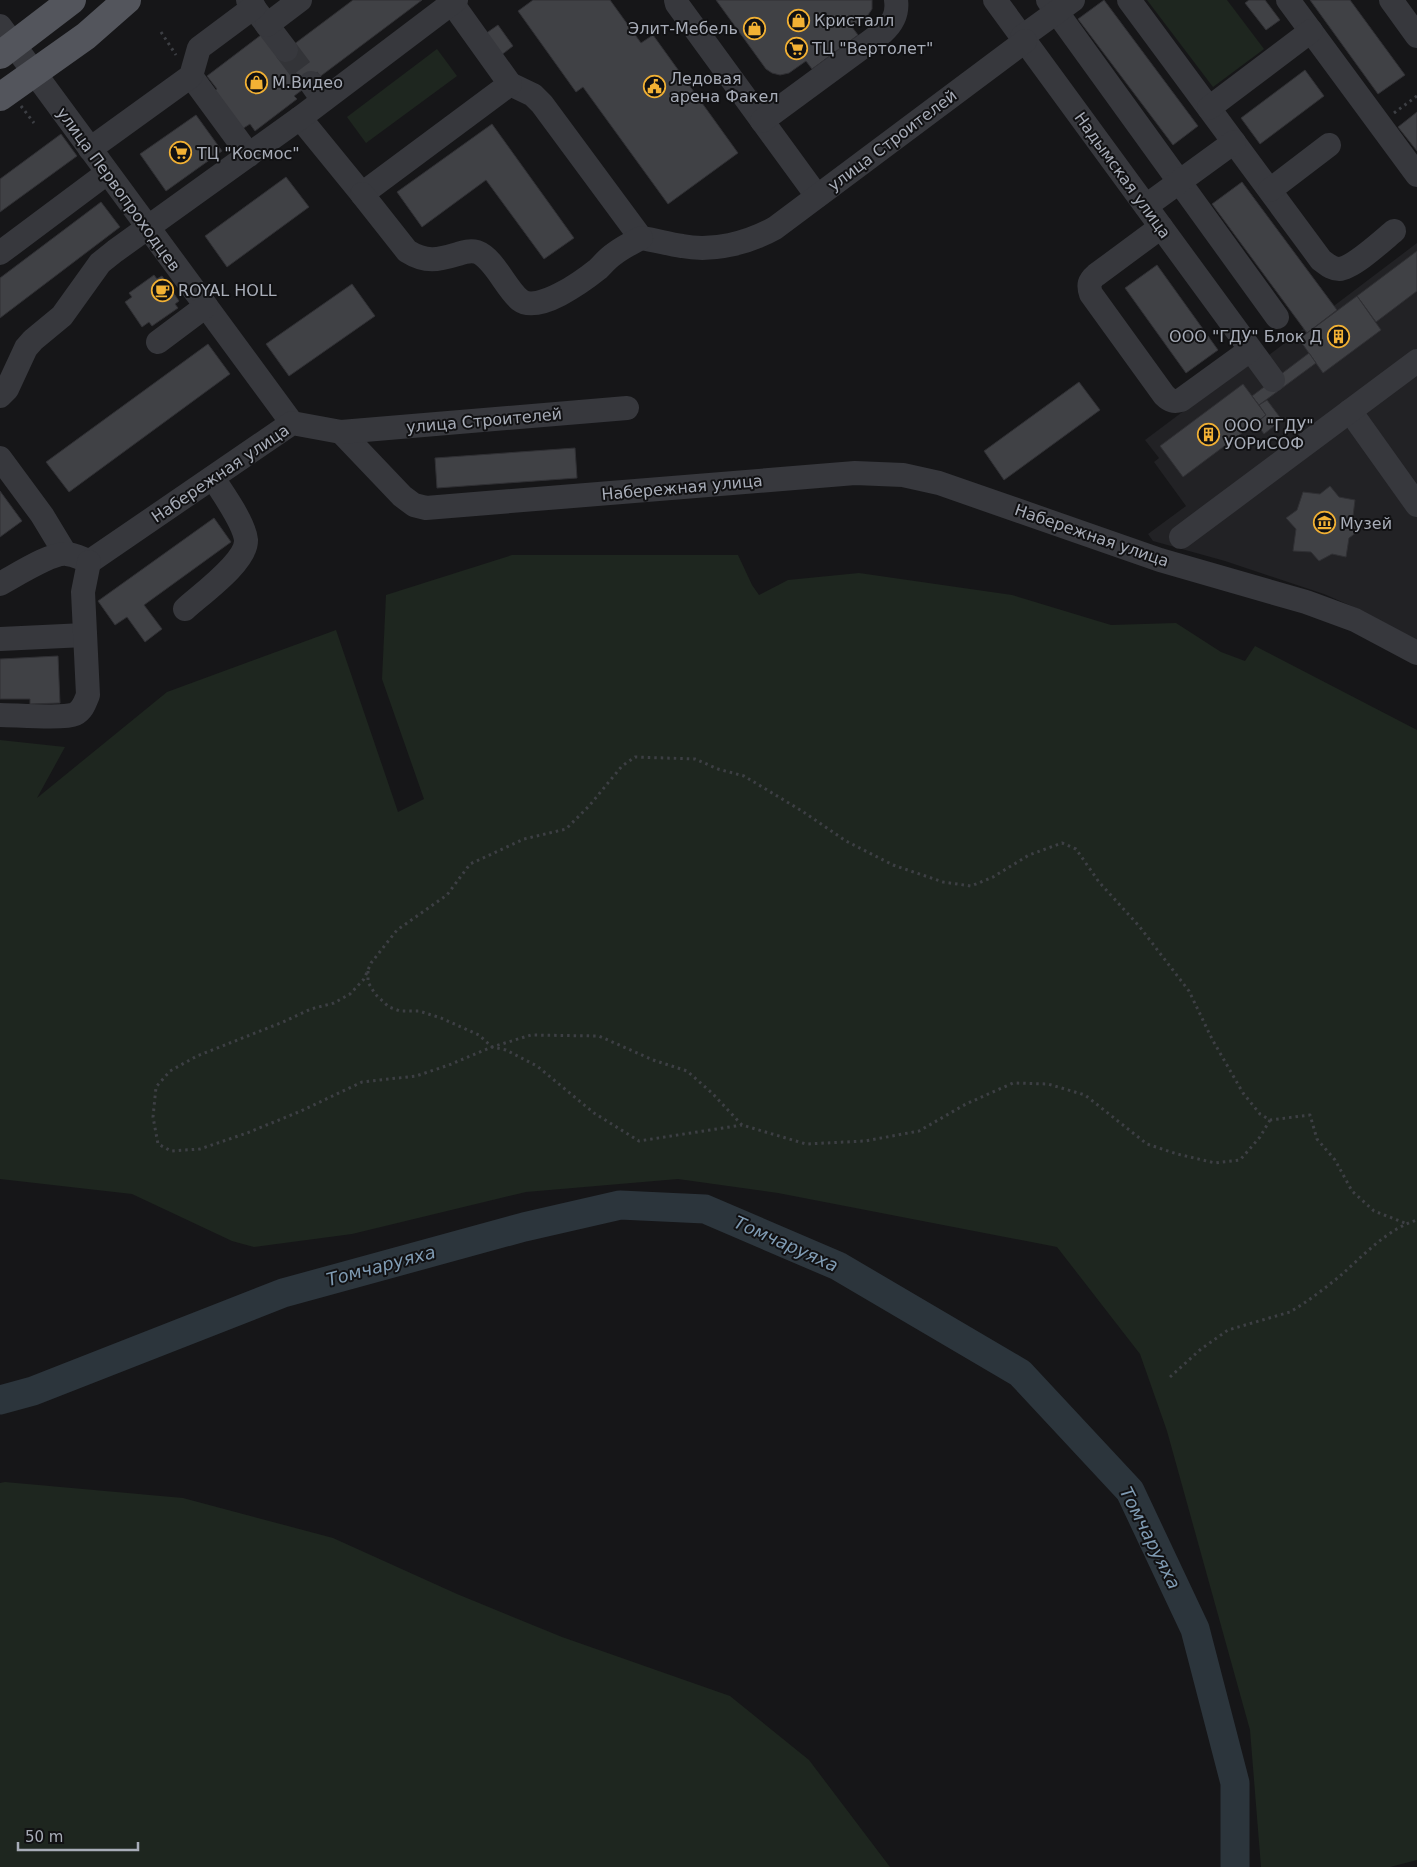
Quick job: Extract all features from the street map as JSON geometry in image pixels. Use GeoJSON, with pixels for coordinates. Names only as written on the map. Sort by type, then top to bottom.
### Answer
{"type":"FeatureCollection","features":[{"type":"Feature","properties":{"kind":"main road"},"geometry":{"type":"LineString","coordinates":[[4,42],[72,0]]}},
{"type":"Feature","properties":{"kind":"main road"},"geometry":{"type":"LineString","coordinates":[[0,97],[86,36],[127,0]]}},
{"type":"Feature","properties":{"kind":"street"},"geometry":{"type":"LineString","coordinates":[[86,36],[139,0]]}},
{"type":"Feature","properties":{"kind":"street"},"geometry":{"type":"LineString","coordinates":[[90,149],[191,76],[198,48],[257,11],[300,0]]}},
{"type":"Feature","properties":{"kind":"street"},"geometry":{"type":"LineString","coordinates":[[676,0],[677,4],[816,196]]}},
{"type":"Feature","properties":{"kind":"street"},"geometry":{"type":"LineString","coordinates":[[762,121],[891,25],[897,8],[896,0]]}},
{"type":"Feature","properties":{"kind":"street","name":"Надымская улица"},"geometry":{"type":"LineString","coordinates":[[995,0],[1273,380]]}},
{"type":"Feature","properties":{"kind":"street"},"geometry":{"type":"LineString","coordinates":[[1129,0],[1321,260],[1330,267],[1339,269],[1349,266],[1394,231]]}},
{"type":"Feature","properties":{"kind":"street"},"geometry":{"type":"LineString","coordinates":[[1288,0],[1417,175]]}},
{"type":"Feature","properties":{"kind":"street"},"geometry":{"type":"LineString","coordinates":[[1391,0],[1417,36]]}},
{"type":"Feature","properties":{"kind":"street"},"geometry":{"type":"LineString","coordinates":[[0,396],[7,390],[26,348],[62,316],[100,263],[115,250],[300,118],[317,92],[454,2],[510,84],[533,95],[542,104],[641,238],[613,255],[597,270],[572,288],[543,302],[531,304],[520,300],[488,260],[478,252],[468,251],[441,259],[428,259],[417,257],[407,251],[300,118]]}},
{"type":"Feature","properties":{"kind":"street"},"geometry":{"type":"LineString","coordinates":[[1059,4],[1179,182],[1277,317]]}},
{"type":"Feature","properties":{"kind":"street","name":"улица Строителей"},"geometry":{"type":"LineString","coordinates":[[641,238],[684,247],[706,248],[757,238],[775,228],[1024,39],[1059,4]]}},
{"type":"Feature","properties":{"kind":"street"},"geometry":{"type":"LineString","coordinates":[[257,11],[286,50]]}},
{"type":"Feature","properties":{"kind":"street"},"geometry":{"type":"LineString","coordinates":[[1208,108],[1311,31]]}},
{"type":"Feature","properties":{"kind":"street","name":"улица Первопроходцев"},"geometry":{"type":"LineString","coordinates":[[4,42],[34,72],[292,423]]}},
{"type":"Feature","properties":{"kind":"street"},"geometry":{"type":"LineString","coordinates":[[191,76],[249,155]]}},
{"type":"Feature","properties":{"kind":"street"},"geometry":{"type":"LineString","coordinates":[[362,194],[510,84]]}},
{"type":"Feature","properties":{"kind":"street"},"geometry":{"type":"LineString","coordinates":[[1146,206],[1234,142]]}},
{"type":"Feature","properties":{"kind":"street"},"geometry":{"type":"LineString","coordinates":[[1270,190],[1329,145]]}},
{"type":"Feature","properties":{"kind":"street"},"geometry":{"type":"LineString","coordinates":[[0,253],[108,173]]}},
{"type":"Feature","properties":{"kind":"street"},"geometry":{"type":"LineString","coordinates":[[1161,227],[1091,279],[1089,286],[1091,294],[1164,396],[1170,400],[1181,400],[1250,350]]}},
{"type":"Feature","properties":{"kind":"street"},"geometry":{"type":"LineString","coordinates":[[158,342],[206,306]]}},
{"type":"Feature","properties":{"kind":"street"},"geometry":{"type":"LineString","coordinates":[[1181,537],[1417,361]]}},
{"type":"Feature","properties":{"kind":"street","name":"улица Строителей"},"geometry":{"type":"LineString","coordinates":[[341,432],[627,408]]}},
{"type":"Feature","properties":{"kind":"street"},"geometry":{"type":"LineString","coordinates":[[1350,411],[1417,504]]}},
{"type":"Feature","properties":{"kind":"street","name":"Набережная улица"},"geometry":{"type":"LineString","coordinates":[[89,562],[292,423],[341,432],[402,496],[414,505],[426,508],[855,473],[903,475],[939,483],[1160,560],[1306,602],[1355,620],[1417,653]]}},
{"type":"Feature","properties":{"kind":"street"},"geometry":{"type":"LineString","coordinates":[[0,458],[42,515],[65,553]]}},
{"type":"Feature","properties":{"kind":"street"},"geometry":{"type":"LineString","coordinates":[[185,609],[237,562],[244,550],[246,541],[242,526],[213,478]]}},
{"type":"Feature","properties":{"kind":"street"},"geometry":{"type":"LineString","coordinates":[[0,584],[51,557],[65,553],[89,562],[83,592],[88,695],[84,706],[75,714],[64,716],[0,715]]}},
{"type":"Feature","properties":{"kind":"street"},"geometry":{"type":"LineString","coordinates":[[0,639],[85,635]]}},
{"type":"Feature","properties":{"kind":"path"},"geometry":{"type":"LineString","coordinates":[[1380,124],[1417,96]]}},
{"type":"Feature","properties":{"kind":"path"},"geometry":{"type":"LineString","coordinates":[[742,1125],[712,1093],[687,1071],[653,1060],[599,1036],[531,1035],[492,1047],[416,1076],[362,1082],[301,1111],[200,1149],[171,1151],[158,1144],[154,1117],[156,1086],[170,1071],[197,1056],[311,1009],[334,1003],[350,994],[364,979],[371,963],[397,930],[447,895],[470,864],[524,839],[566,828],[589,806],[622,766],[636,758],[696,759],[744,776],[802,811],[846,841],[893,865],[943,882],[971,886],[993,877],[1028,855],[1062,843],[1076,849],[1099,882],[1138,926],[1189,991],[1212,1039],[1243,1093],[1260,1114],[1270,1120],[1310,1115],[1317,1139],[1335,1160],[1352,1191],[1374,1211],[1405,1223]]}},
{"type":"Feature","properties":{"kind":"path"},"geometry":{"type":"LineString","coordinates":[[368,971],[368,982],[376,994],[389,1007],[400,1011],[419,1011],[441,1018],[479,1035],[492,1047],[506,1050],[537,1066],[594,1113],[639,1141],[742,1125],[806,1144],[865,1141],[919,1131],[966,1104],[1013,1083],[1048,1084],[1086,1095],[1147,1144],[1177,1154],[1216,1163],[1240,1160],[1260,1137],[1270,1120]]}},
{"type":"Feature","properties":{"kind":"path"},"geometry":{"type":"LineString","coordinates":[[1170,1377],[1201,1349],[1228,1330],[1290,1312],[1299,1307],[1339,1277],[1367,1251],[1405,1223],[1417,1220]]}},
{"type":"Feature","properties":{"kind":"shaded area"},"geometry":{"type":"Polygon","coordinates":[[[1147,0],[1227,0],[1264,49],[1213,87],[1147,0]]]}},
{"type":"Feature","properties":{"kind":"shaded area"},"geometry":{"type":"Polygon","coordinates":[[[437,49],[457,76],[366,143],[347,117],[437,49]]]}},
{"type":"Feature","properties":{"kind":"shaded area"},"geometry":{"type":"Polygon","coordinates":[[[1417,243],[1417,641],[1365,612],[1324,594],[1225,561],[1153,541],[1148,534],[1186,506],[1154,462],[1159,458],[1145,440],[1265,350],[1269,355],[1417,243]]]}},
{"type":"Feature","properties":{"kind":"shaded area"},"geometry":{"type":"Polygon","coordinates":[[[512,555],[738,555],[752,585],[759,595],[788,580],[859,573],[1012,595],[1111,625],[1176,623],[1221,652],[1245,661],[1255,646],[1417,730],[1417,1860],[1390,1867],[1261,1867],[1250,1730],[1167,1431],[1140,1354],[1057,1247],[778,1193],[678,1179],[526,1192],[352,1234],[254,1247],[232,1241],[132,1194],[0,1179],[0,740],[65,747],[37,798],[167,692],[336,630],[398,812],[424,799],[382,679],[386,595],[512,555]]]}},
{"type":"Feature","properties":{"kind":"shaded area"},"geometry":{"type":"Polygon","coordinates":[[[0,1483],[183,1498],[333,1538],[457,1594],[562,1637],[730,1696],[809,1760],[890,1867],[0,1867],[0,1483]]]}},
{"type":"Feature","properties":{"kind":"building"},"geometry":{"type":"Polygon","coordinates":[[[353,0],[422,0],[306,87],[281,54],[353,0]]]}},
{"type":"Feature","properties":{"kind":"building"},"geometry":{"type":"Polygon","coordinates":[[[533,0],[610,0],[641,43],[653,35],[738,153],[668,204],[583,87],[576,92],[518,11],[533,0]]]}},
{"type":"Feature","properties":{"kind":"building","name":"ТЦ \"Вертолет\""},"geometry":{"type":"Polygon","coordinates":[[[716,0],[872,0],[872,9],[868,15],[852,27],[858,35],[812,69],[806,61],[789,73],[780,75],[766,69],[716,0]]]}},
{"type":"Feature","properties":{"kind":"building"},"geometry":{"type":"Polygon","coordinates":[[[1104,0],[1198,126],[1173,145],[1078,19],[1104,0]]]}},
{"type":"Feature","properties":{"kind":"building"},"geometry":{"type":"Polygon","coordinates":[[[1249,0],[1265,0],[1280,20],[1266,30],[1245,3],[1249,0]]]}},
{"type":"Feature","properties":{"kind":"building"},"geometry":{"type":"Polygon","coordinates":[[[1310,0],[1350,0],[1405,75],[1378,94],[1310,0]]]}},
{"type":"Feature","properties":{"kind":"building"},"geometry":{"type":"Polygon","coordinates":[[[498,25],[513,46],[500,56],[485,34],[498,25]]]}},
{"type":"Feature","properties":{"kind":"building","name":"М.Видео"},"geometry":{"type":"Polygon","coordinates":[[[265,32],[306,87],[294,96],[297,99],[255,131],[250,124],[242,129],[214,92],[217,89],[207,76],[265,32]]]}},
{"type":"Feature","properties":{"kind":"building"},"geometry":{"type":"Polygon","coordinates":[[[1305,70],[1324,96],[1260,144],[1241,118],[1305,70]]]}},
{"type":"Feature","properties":{"kind":"building"},"geometry":{"type":"Polygon","coordinates":[[[1417,112],[1417,151],[1398,127],[1417,112]]]}},
{"type":"Feature","properties":{"kind":"building","name":"ТЦ \"Космос\""},"geometry":{"type":"Polygon","coordinates":[[[196,115],[222,151],[166,191],[140,154],[196,115]]]}},
{"type":"Feature","properties":{"kind":"building"},"geometry":{"type":"Polygon","coordinates":[[[492,124],[574,238],[544,259],[486,180],[422,227],[397,192],[492,124]]]}},
{"type":"Feature","properties":{"kind":"building"},"geometry":{"type":"Polygon","coordinates":[[[61,134],[77,156],[0,212],[0,179],[61,134]]]}},
{"type":"Feature","properties":{"kind":"building"},"geometry":{"type":"Polygon","coordinates":[[[286,177],[309,207],[227,267],[205,236],[286,177]]]}},
{"type":"Feature","properties":{"kind":"building"},"geometry":{"type":"Polygon","coordinates":[[[1242,182],[1337,310],[1307,333],[1212,204],[1242,182]]]}},
{"type":"Feature","properties":{"kind":"building"},"geometry":{"type":"Polygon","coordinates":[[[101,202],[120,227],[0,318],[0,278],[101,202]]]}},
{"type":"Feature","properties":{"kind":"building"},"geometry":{"type":"Polygon","coordinates":[[[1417,251],[1417,291],[1376,322],[1357,296],[1417,251]]]}},
{"type":"Feature","properties":{"kind":"building"},"geometry":{"type":"Polygon","coordinates":[[[1157,265],[1218,350],[1186,373],[1125,288],[1157,265]]]}},
{"type":"Feature","properties":{"kind":"building"},"geometry":{"type":"Polygon","coordinates":[[[154,275],[157,279],[162,276],[179,301],[175,304],[178,308],[152,326],[149,322],[142,327],[125,302],[132,297],[129,293],[154,275]]]}},
{"type":"Feature","properties":{"kind":"building"},"geometry":{"type":"Polygon","coordinates":[[[352,284],[375,316],[289,376],[266,344],[352,284]]]}},
{"type":"Feature","properties":{"kind":"building","name":"ООО \"ГДУ\" Блок Д"},"geometry":{"type":"Polygon","coordinates":[[[1357,296],[1381,330],[1323,373],[1299,339],[1357,296]]]}},
{"type":"Feature","properties":{"kind":"building"},"geometry":{"type":"Polygon","coordinates":[[[208,344],[230,374],[69,492],[46,462],[208,344]]]}},
{"type":"Feature","properties":{"kind":"building"},"geometry":{"type":"Polygon","coordinates":[[[1309,353],[1316,363],[1259,405],[1252,396],[1309,353]]]}},
{"type":"Feature","properties":{"kind":"building"},"geometry":{"type":"Polygon","coordinates":[[[1079,382],[1100,410],[1004,480],[984,451],[1079,382]]]}},
{"type":"Feature","properties":{"kind":"building","name":"ООО \"ГДУ\" УОРиСОФ"},"geometry":{"type":"Polygon","coordinates":[[[1243,384],[1266,415],[1183,477],[1160,446],[1243,384]]]}},
{"type":"Feature","properties":{"kind":"building"},"geometry":{"type":"Polygon","coordinates":[[[1267,400],[1282,420],[1264,434],[1256,423],[1266,415],[1259,405],[1267,400]]]}},
{"type":"Feature","properties":{"kind":"building"},"geometry":{"type":"Polygon","coordinates":[[[575,448],[577,478],[437,488],[435,458],[575,448]]]}},
{"type":"Feature","properties":{"kind":"building","name":"Музей"},"geometry":{"type":"Polygon","coordinates":[[[1330,486],[1339,497],[1355,500],[1353,516],[1361,529],[1349,538],[1346,557],[1332,554],[1319,561],[1311,552],[1293,551],[1296,529],[1286,518],[1297,510],[1303,492],[1320,494],[1330,486]]]}},
{"type":"Feature","properties":{"kind":"building"},"geometry":{"type":"Polygon","coordinates":[[[0,491],[22,521],[0,537],[0,491]]]}},
{"type":"Feature","properties":{"kind":"building"},"geometry":{"type":"Polygon","coordinates":[[[214,518],[231,542],[144,605],[162,629],[145,642],[127,617],[115,625],[98,601],[214,518]]]}},
{"type":"Feature","properties":{"kind":"building"},"geometry":{"type":"Polygon","coordinates":[[[58,656],[60,703],[30,704],[30,699],[0,699],[0,659],[58,656]]]}},
{"type":"Feature","properties":{"kind":"waterway","name":"Томчаруяха"},"geometry":{"type":"LineString","coordinates":[[0,1400],[33,1391],[283,1293],[524,1227],[620,1205],[705,1209],[838,1266],[1020,1373],[1130,1491],[1195,1629],[1235,1783],[1235,1867]]}},
{"type":"Feature","properties":{"kind":"tunnel"},"geometry":{"type":"LineString","coordinates":[[286,50],[311,83]]}},
{"type":"Feature","properties":{"kind":"place","name":"Кристалл"},"geometry":{"type":"Point","coordinates":[798,20]}},
{"type":"Feature","properties":{"kind":"place","name":"Элит-Мебель"},"geometry":{"type":"Point","coordinates":[754,28]}},
{"type":"Feature","properties":{"kind":"place","name":"ТЦ \"Вертолет\""},"geometry":{"type":"Point","coordinates":[796,48]}},
{"type":"Feature","properties":{"kind":"place","name":"М.Видео"},"geometry":{"type":"Point","coordinates":[256,82]}},
{"type":"Feature","properties":{"kind":"place","name":"Ледовая арена Факел"},"geometry":{"type":"Point","coordinates":[654,87]}},
{"type":"Feature","properties":{"kind":"place","name":"ТЦ \"Космос\""},"geometry":{"type":"Point","coordinates":[181,153]}},
{"type":"Feature","properties":{"kind":"place","name":"ROYAL HOLL"},"geometry":{"type":"Point","coordinates":[162,290]}},
{"type":"Feature","properties":{"kind":"place","name":"ООО \"ГДУ\" Блок Д"},"geometry":{"type":"Point","coordinates":[1338,336]}},
{"type":"Feature","properties":{"kind":"place","name":"ООО \"ГДУ\" УОРиСОФ"},"geometry":{"type":"Point","coordinates":[1208,434]}},
{"type":"Feature","properties":{"kind":"place","name":"Музей"},"geometry":{"type":"Point","coordinates":[1324,523]}}]}
